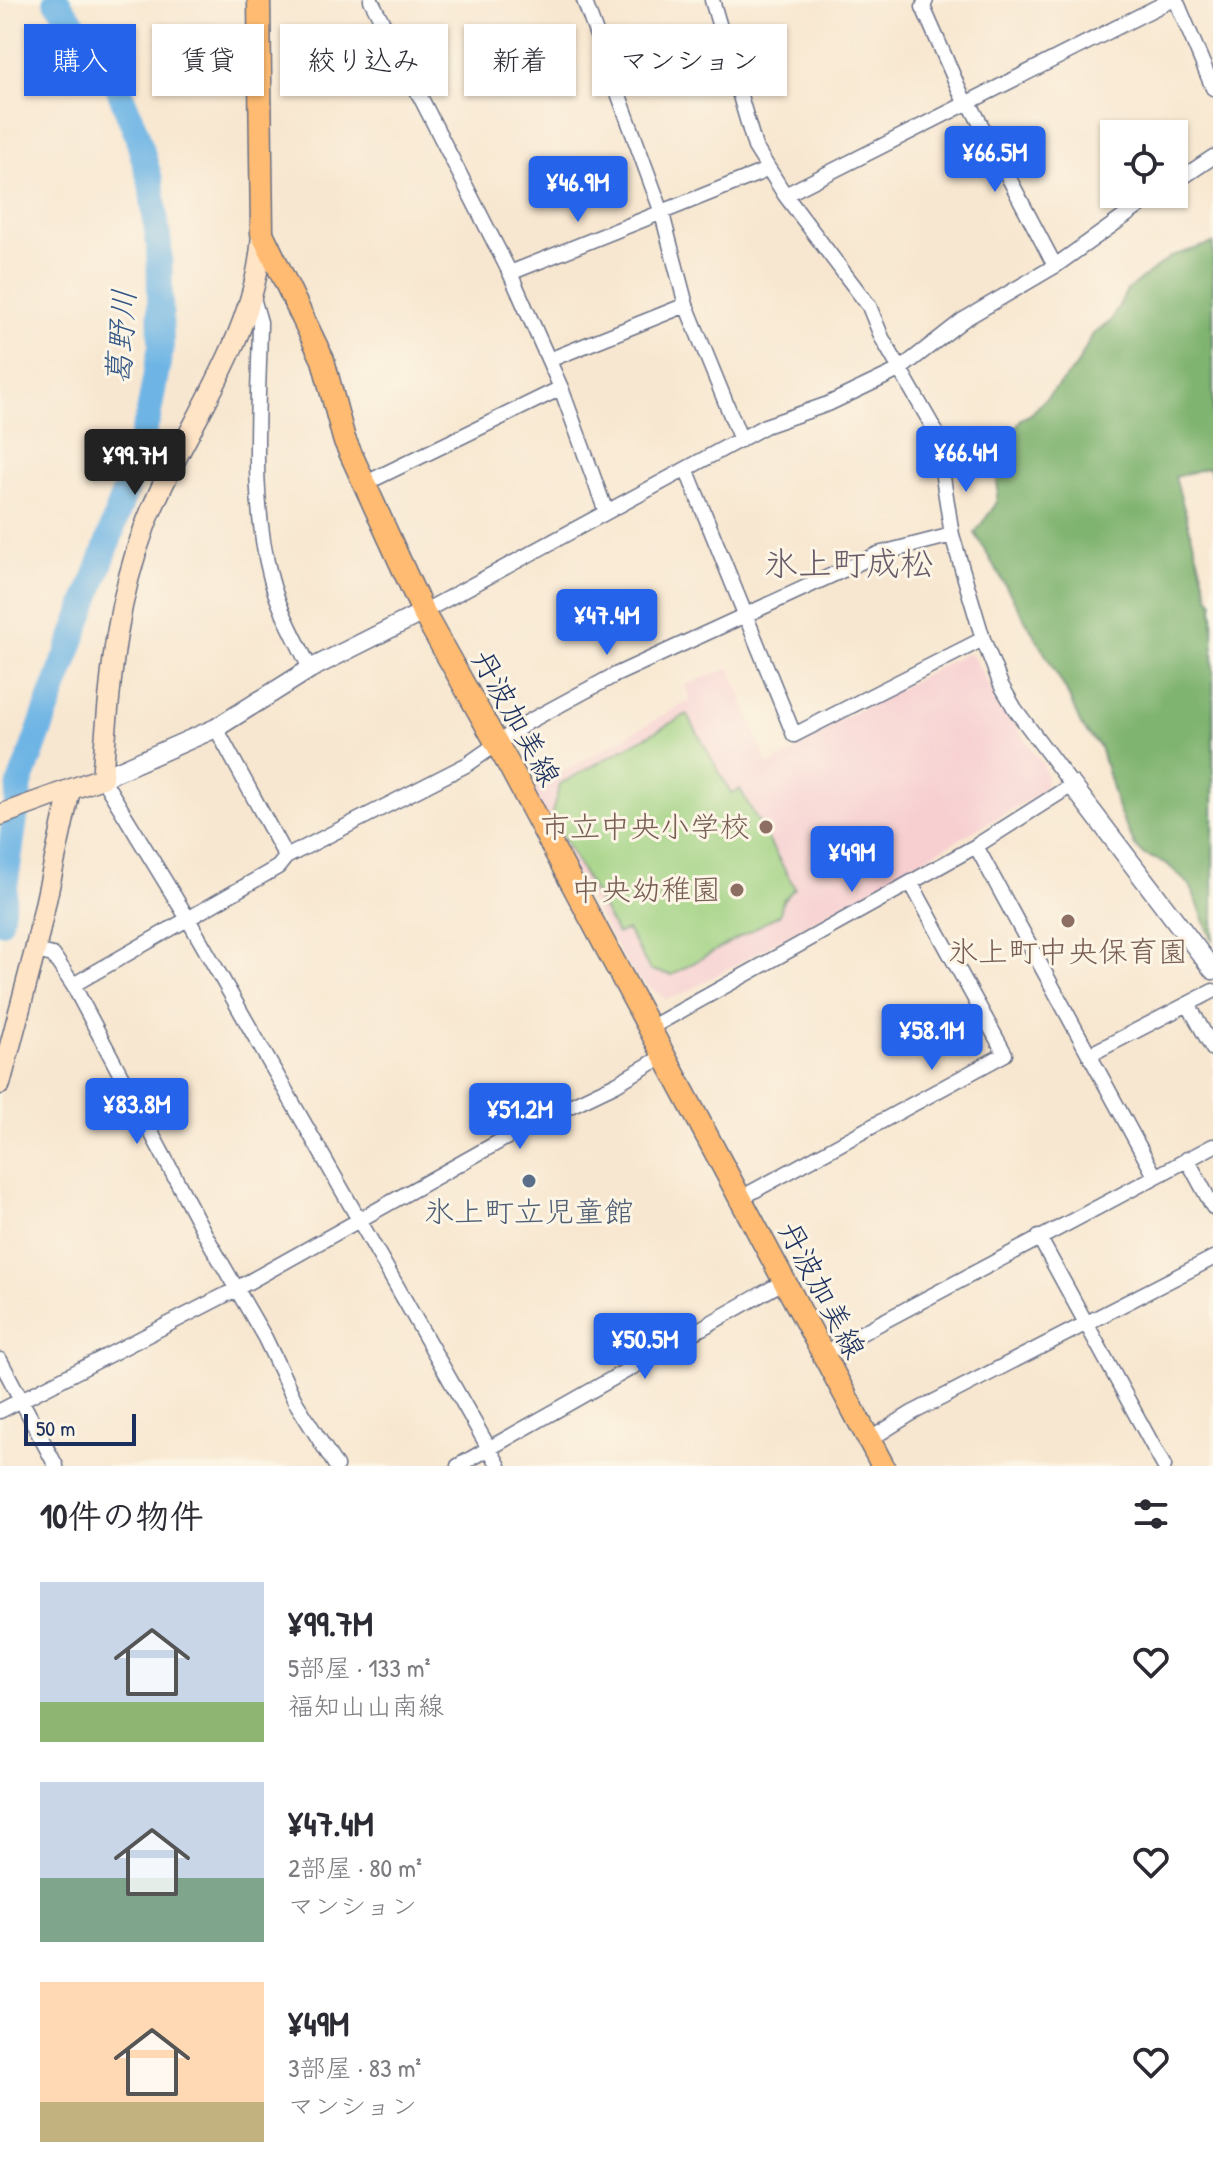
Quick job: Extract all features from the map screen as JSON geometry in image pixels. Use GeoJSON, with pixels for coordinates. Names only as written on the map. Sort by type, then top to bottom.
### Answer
{"type":"FeatureCollection","features":[{"type":"Feature","properties":{"kind":"main road","name":"丹波加美線"},"geometry":{"type":"LineString","coordinates":[[259,0],[262,233],[323,360],[344,439],[423,612],[496,747],[510,767],[869,1440],[879,1465]]}},
{"type":"Feature","properties":{"kind":"main road"},"geometry":{"type":"LineString","coordinates":[[0,815],[102,778],[118,613],[129,572],[147,522],[254,293],[262,233]]}},
{"type":"Feature","properties":{"kind":"main road"},"geometry":{"type":"LineString","coordinates":[[254,293],[274,280],[290,288]]}},
{"type":"Feature","properties":{"kind":"main road"},"geometry":{"type":"LineString","coordinates":[[0,1084],[35,951],[66,792]]}},
{"type":"Feature","properties":{"kind":"street"},"geometry":{"type":"LineString","coordinates":[[371,0],[510,273],[561,388],[606,512]]}},
{"type":"Feature","properties":{"kind":"street"},"geometry":{"type":"LineString","coordinates":[[584,0],[661,210],[686,305],[741,440]]}},
{"type":"Feature","properties":{"kind":"street"},"geometry":{"type":"LineString","coordinates":[[712,0],[755,147],[767,170],[869,306],[941,447],[952,535],[983,639],[1015,709],[1213,970]]}},
{"type":"Feature","properties":{"kind":"street"},"geometry":{"type":"LineString","coordinates":[[926,0],[923,7],[968,104],[1055,266]]}},
{"type":"Feature","properties":{"kind":"street"},"geometry":{"type":"LineString","coordinates":[[785,195],[1174,0],[1213,88]]}},
{"type":"Feature","properties":{"kind":"street"},"geometry":{"type":"LineString","coordinates":[[1188,174],[1213,157]]}},
{"type":"Feature","properties":{"kind":"street"},"geometry":{"type":"LineString","coordinates":[[510,273],[767,170]]}},
{"type":"Feature","properties":{"kind":"street"},"geometry":{"type":"LineString","coordinates":[[499,1466],[188,919],[102,778],[216,728],[310,669],[423,612],[765,426],[828,404],[899,370],[963,320],[1055,266],[1136,208]]}},
{"type":"Feature","properties":{"kind":"street"},"geometry":{"type":"LineString","coordinates":[[254,293],[260,322],[259,481],[262,535],[272,582],[310,669]]}},
{"type":"Feature","properties":{"kind":"street"},"geometry":{"type":"LineString","coordinates":[[549,360],[686,305]]}},
{"type":"Feature","properties":{"kind":"street"},"geometry":{"type":"LineString","coordinates":[[364,484],[561,388]]}},
{"type":"Feature","properties":{"kind":"street"},"geometry":{"type":"LineString","coordinates":[[687,471],[794,735],[983,639]]}},
{"type":"Feature","properties":{"kind":"street"},"geometry":{"type":"LineString","coordinates":[[73,985],[278,867],[286,857],[496,747],[528,722],[613,676],[878,554],[952,535]]}},
{"type":"Feature","properties":{"kind":"street"},"geometry":{"type":"LineString","coordinates":[[216,728],[286,857]]}},
{"type":"Feature","properties":{"kind":"street"},"geometry":{"type":"LineString","coordinates":[[648,1029],[976,846],[1072,785]]}},
{"type":"Feature","properties":{"kind":"street"},"geometry":{"type":"LineString","coordinates":[[976,846],[1155,1176]]}},
{"type":"Feature","properties":{"kind":"street"},"geometry":{"type":"LineString","coordinates":[[739,1199],[1005,1054],[911,883]]}},
{"type":"Feature","properties":{"kind":"street"},"geometry":{"type":"LineString","coordinates":[[35,951],[53,955],[73,985],[265,1338],[295,1401],[334,1465]]}},
{"type":"Feature","properties":{"kind":"street"},"geometry":{"type":"LineString","coordinates":[[1089,1055],[1213,991]]}},
{"type":"Feature","properties":{"kind":"street"},"geometry":{"type":"LineString","coordinates":[[1188,1004],[1213,1049]]}},
{"type":"Feature","properties":{"kind":"street"},"geometry":{"type":"LineString","coordinates":[[0,1411],[236,1289],[520,1130],[616,1084],[662,1057]]}},
{"type":"Feature","properties":{"kind":"street"},"geometry":{"type":"LineString","coordinates":[[822,1354],[1213,1146]]}},
{"type":"Feature","properties":{"kind":"street"},"geometry":{"type":"LineString","coordinates":[[1187,1159],[1213,1207]]}},
{"type":"Feature","properties":{"kind":"street"},"geometry":{"type":"LineString","coordinates":[[1039,1237],[1164,1466]]}},
{"type":"Feature","properties":{"kind":"street"},"geometry":{"type":"LineString","coordinates":[[869,1440],[912,1413],[1087,1326],[1213,1258]]}},
{"type":"Feature","properties":{"kind":"street"},"geometry":{"type":"LineString","coordinates":[[458,1466],[783,1282]]}},
{"type":"Feature","properties":{"kind":"street"},"geometry":{"type":"LineString","coordinates":[[0,1360],[56,1466]]}},
{"type":"Feature","properties":{"kind":"shaded area","name":"市立中央小学校"},"geometry":{"type":"Polygon","coordinates":[[[965,654],[972,655],[995,697],[1042,763],[1047,777],[1043,792],[683,994],[666,999],[632,974],[528,791],[691,700],[685,685],[730,668],[768,766],[798,750],[795,744],[965,654]]]}},
{"type":"Feature","properties":{"kind":"green space"},"geometry":{"type":"Polygon","coordinates":[[[1213,243],[1213,477],[1209,467],[1175,477],[1213,602],[1213,942],[1190,885],[1166,863],[1144,855],[1135,846],[1119,812],[1100,747],[1081,725],[1066,690],[975,533],[996,504],[995,465],[1021,419],[1031,414],[1076,367],[1093,334],[1111,321],[1127,290],[1172,256],[1213,243]]]}},
{"type":"Feature","properties":{"kind":"green space"},"geometry":{"type":"Polygon","coordinates":[[[687,714],[731,793],[740,789],[795,888],[783,900],[780,914],[672,975],[650,970],[627,930],[617,934],[551,816],[560,784],[687,714]]]}},
{"type":"Feature","properties":{"kind":"waterway","name":"葛野川"},"geometry":{"type":"LineString","coordinates":[[0,921],[20,784],[107,545],[148,418],[161,346],[159,246],[151,183],[136,132],[117,85],[56,0]]}},
{"type":"Feature","properties":{"kind":"place","name":"市立中央小学校"},"geometry":{"type":"Point","coordinates":[766,827]}},
{"type":"Feature","properties":{"kind":"place","name":"中央幼稚園"},"geometry":{"type":"Point","coordinates":[737,890]}},
{"type":"Feature","properties":{"kind":"place","name":"氷上町中央保育園"},"geometry":{"type":"Point","coordinates":[1068,921]}},
{"type":"Feature","properties":{"kind":"place","name":"氷上町立児童館"},"geometry":{"type":"Point","coordinates":[529,1181]}},
{"type":"Feature","properties":{"kind":"district","name":"氷上町成松"},"geometry":{"type":"Point","coordinates":[849,563]}}]}
